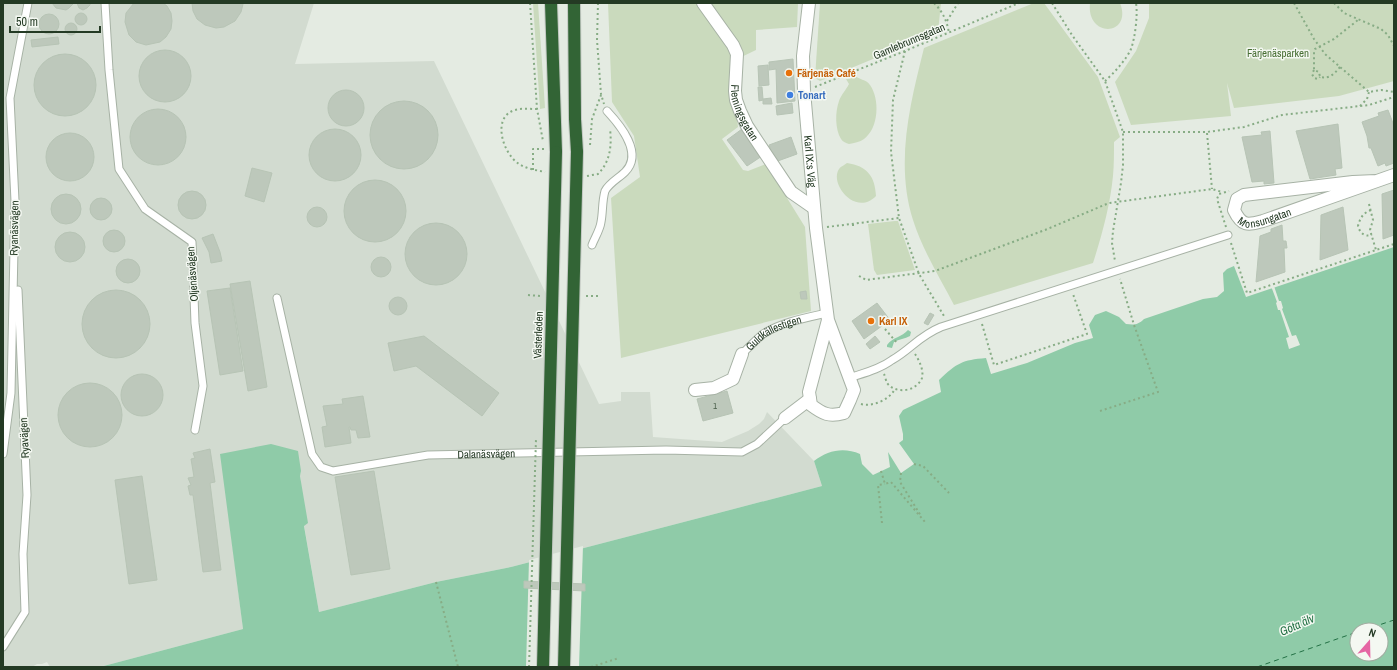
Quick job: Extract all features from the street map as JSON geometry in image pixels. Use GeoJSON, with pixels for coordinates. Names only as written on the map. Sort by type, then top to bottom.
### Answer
{"type":"FeatureCollection","features":[{"type":"Feature","properties":{"kind":"highway","name":"Västerleden"},"geometry":{"type":"LineString","coordinates":[[543,667],[556,152],[551,3]]}},
{"type":"Feature","properties":{"kind":"highway"},"geometry":{"type":"LineString","coordinates":[[564,667],[577,152],[575,119],[574,3]]}},
{"type":"Feature","properties":{"kind":"street","name":"Flemingsgatan"},"geometry":{"type":"LineString","coordinates":[[703,3],[733,45],[737,54],[736,100],[747,126],[791,192],[814,208]]}},
{"type":"Feature","properties":{"kind":"street","name":"Karl IX:s Väg"},"geometry":{"type":"LineString","coordinates":[[809,3],[803,56],[804,90],[816,228],[827,316],[854,390],[850,400]]}},
{"type":"Feature","properties":{"kind":"street","name":"Monsungatan"},"geometry":{"type":"LineString","coordinates":[[1376,181],[1353,182],[1244,195],[1237,199],[1234,210],[1242,223],[1250,225],[1394,175]]}},
{"type":"Feature","properties":{"kind":"street","name":"Karl IX:s Väg"},"geometry":{"type":"LineString","coordinates":[[810,399],[809,392],[827,316]]}},
{"type":"Feature","properties":{"kind":"street","name":"Guldkällestigen"},"geometry":{"type":"LineString","coordinates":[[695,390],[714,388],[733,379],[742,354]]}},
{"type":"Feature","properties":{"kind":"street","name":"Dalanäsvägen"},"geometry":{"type":"LineString","coordinates":[[785,418],[810,399]]}},
{"type":"Feature","properties":{"kind":"street"},"geometry":{"type":"LineString","coordinates":[[810,399],[811,405],[820,412],[833,416],[844,413],[850,400]]}},
{"type":"Feature","properties":{"kind":"lane","name":"Ryanäsvägen"},"geometry":{"type":"LineString","coordinates":[[3,454],[11,394],[15,223],[10,98],[28,3]]}},
{"type":"Feature","properties":{"kind":"lane","name":"Oljenäsvägen"},"geometry":{"type":"LineString","coordinates":[[104,3],[119,169],[145,209],[192,242],[195,323],[203,386],[195,430]]}},
{"type":"Feature","properties":{"kind":"lane"},"geometry":{"type":"LineString","coordinates":[[592,245],[599,230],[606,189],[626,171],[629,167],[632,156],[627,137],[621,126],[607,111]]}},
{"type":"Feature","properties":{"kind":"lane","name":"Ryavägen"},"geometry":{"type":"LineString","coordinates":[[3,647],[25,612],[23,554],[27,495],[15,223]]}},
{"type":"Feature","properties":{"kind":"lane"},"geometry":{"type":"LineString","coordinates":[[849,378],[882,366],[893,360],[930,332],[950,324],[1228,234]]}},
{"type":"Feature","properties":{"kind":"lane","name":"Dalanäsvägen"},"geometry":{"type":"LineString","coordinates":[[277,298],[312,454],[322,468],[333,471],[428,455],[666,450],[742,452],[756,444],[785,418]]}},
{"type":"Feature","properties":{"kind":"lane","name":"Guldkällestigen"},"geometry":{"type":"LineString","coordinates":[[742,354],[763,335],[771,330],[792,321],[827,316]]}},
{"type":"Feature","properties":{"kind":"path"},"geometry":{"type":"LineString","coordinates":[[530,3],[537,109],[544,150],[533,149],[533,170]]}},
{"type":"Feature","properties":{"kind":"path"},"geometry":{"type":"LineString","coordinates":[[590,146],[592,119],[601,94],[597,40],[598,3]]}},
{"type":"Feature","properties":{"kind":"path"},"geometry":{"type":"LineString","coordinates":[[934,3],[940,9],[947,21],[949,33]]}},
{"type":"Feature","properties":{"kind":"path"},"geometry":{"type":"LineString","coordinates":[[947,21],[958,3]]}},
{"type":"Feature","properties":{"kind":"path"},"geometry":{"type":"LineString","coordinates":[[1008,3],[1010,7]]}},
{"type":"Feature","properties":{"kind":"path","name":"Gamlebrunnsgatan"},"geometry":{"type":"LineString","coordinates":[[804,90],[822,85],[905,52],[1019,3]]}},
{"type":"Feature","properties":{"kind":"path"},"geometry":{"type":"LineString","coordinates":[[1052,3],[1072,35],[1105,81],[1123,132],[1123,165],[1119,201],[1114,216],[1112,243],[1117,270],[1134,325],[1158,392],[1100,411]]}},
{"type":"Feature","properties":{"kind":"path"},"geometry":{"type":"LineString","coordinates":[[1105,81],[1115,71],[1130,49],[1136,23],[1136,3]]}},
{"type":"Feature","properties":{"kind":"path"},"geometry":{"type":"LineString","coordinates":[[1294,3],[1325,54],[1369,92]]}},
{"type":"Feature","properties":{"kind":"path"},"geometry":{"type":"LineString","coordinates":[[1334,3],[1344,13],[1381,30],[1388,35],[1394,46]]}},
{"type":"Feature","properties":{"kind":"path"},"geometry":{"type":"LineString","coordinates":[[1340,67],[1335,74],[1329,77],[1314,78],[1312,74],[1314,70],[1314,52],[1316,49],[1334,39],[1358,20]]}},
{"type":"Feature","properties":{"kind":"path"},"geometry":{"type":"LineString","coordinates":[[905,52],[893,100],[891,152],[899,218],[919,274],[950,324]]}},
{"type":"Feature","properties":{"kind":"path"},"geometry":{"type":"LineString","coordinates":[[1314,70],[1319,72],[1320,77]]}},
{"type":"Feature","properties":{"kind":"path"},"geometry":{"type":"LineString","coordinates":[[1369,92],[1381,90],[1394,92]]}},
{"type":"Feature","properties":{"kind":"path"},"geometry":{"type":"LineString","coordinates":[[1360,106],[1367,99],[1369,92]]}},
{"type":"Feature","properties":{"kind":"path"},"geometry":{"type":"LineString","coordinates":[[1123,132],[1206,132],[1244,127],[1282,115],[1369,105],[1394,97]]}},
{"type":"Feature","properties":{"kind":"path"},"geometry":{"type":"LineString","coordinates":[[1206,132],[1212,189]]}},
{"type":"Feature","properties":{"kind":"path"},"geometry":{"type":"LineString","coordinates":[[859,276],[866,280],[935,271],[1045,230],[1108,203],[1212,189],[1223,192]]}},
{"type":"Feature","properties":{"kind":"path"},"geometry":{"type":"LineString","coordinates":[[1369,204],[1373,220],[1370,230],[1376,250]]}},
{"type":"Feature","properties":{"kind":"path"},"geometry":{"type":"LineString","coordinates":[[1371,210],[1363,214],[1358,226],[1362,234],[1365,236],[1372,236]]}},
{"type":"Feature","properties":{"kind":"path"},"geometry":{"type":"LineString","coordinates":[[816,228],[899,218]]}},
{"type":"Feature","properties":{"kind":"path"},"geometry":{"type":"LineString","coordinates":[[853,224],[854,229]]}},
{"type":"Feature","properties":{"kind":"path"},"geometry":{"type":"LineString","coordinates":[[1228,234],[1247,294],[1394,244]]}},
{"type":"Feature","properties":{"kind":"path"},"geometry":{"type":"LineString","coordinates":[[979,315],[994,365],[1086,334],[1070,285]]}},
{"type":"Feature","properties":{"kind":"path"},"geometry":{"type":"LineString","coordinates":[[528,295],[540,296]]}},
{"type":"Feature","properties":{"kind":"path"},"geometry":{"type":"LineString","coordinates":[[586,296],[599,296]]}},
{"type":"Feature","properties":{"kind":"path"},"geometry":{"type":"LineString","coordinates":[[885,328],[896,342]]}},
{"type":"Feature","properties":{"kind":"path"},"geometry":{"type":"LineString","coordinates":[[882,366],[887,383],[895,389],[904,391],[916,387],[922,377],[922,368],[916,354],[909,347]]}},
{"type":"Feature","properties":{"kind":"path"},"geometry":{"type":"LineString","coordinates":[[850,400],[868,406],[891,397],[895,389]]}},
{"type":"Feature","properties":{"kind":"path"},"geometry":{"type":"LineString","coordinates":[[914,464],[923,466],[949,493]]}},
{"type":"Feature","properties":{"kind":"path"},"geometry":{"type":"LineString","coordinates":[[881,471],[885,484]]}},
{"type":"Feature","properties":{"kind":"path"},"geometry":{"type":"LineString","coordinates":[[882,522],[878,485],[891,482],[925,522],[900,482],[901,473]]}},
{"type":"Feature","properties":{"kind":"path"},"geometry":{"type":"LineString","coordinates":[[436,582],[458,667]]}},
{"type":"Feature","properties":{"kind":"path"},"geometry":{"type":"LineString","coordinates":[[591,667],[619,658]]}},
{"type":"Feature","properties":{"kind":"shaded area"},"geometry":{"type":"Polygon","coordinates":[[[3,3],[314,3],[295,64],[434,61],[599,404],[621,401],[621,392],[650,392],[653,437],[722,442],[748,431],[759,424],[764,419],[767,412],[814,461],[822,486],[511,567],[436,582],[319,612],[304,525],[300,475],[301,471],[221,454],[243,629],[100,667],[50,667],[47,662],[37,664],[32,667],[3,667],[3,3]]]}},
{"type":"Feature","properties":{"kind":"green space"},"geometry":{"type":"Polygon","coordinates":[[[533,3],[538,3],[545,108],[540,109],[533,3]]]}},
{"type":"Feature","properties":{"kind":"green space"},"geometry":{"type":"Polygon","coordinates":[[[608,3],[798,3],[797,27],[756,30],[756,50],[731,62],[738,127],[722,139],[743,170],[748,171],[766,164],[805,227],[811,311],[621,358],[611,198],[640,177],[634,136],[612,102],[608,3]]]}},
{"type":"Feature","properties":{"kind":"green space"},"geometry":{"type":"Polygon","coordinates":[[[820,3],[941,3],[938,32],[820,81],[815,78],[820,3]]]}},
{"type":"Feature","properties":{"kind":"green space"},"geometry":{"type":"Polygon","coordinates":[[[1034,3],[1044,3],[1098,77],[1120,137],[1114,142],[1114,168],[1108,209],[1093,263],[954,305],[921,242],[913,220],[905,177],[906,134],[924,48],[1034,3]]]}},
{"type":"Feature","properties":{"kind":"green space"},"geometry":{"type":"Polygon","coordinates":[[[1090,3],[1120,3],[1122,14],[1120,22],[1115,27],[1108,29],[1101,28],[1095,23],[1091,15],[1090,3]]]}},
{"type":"Feature","properties":{"kind":"green space","name":"Färjenäsparken"},"geometry":{"type":"Polygon","coordinates":[[[1149,3],[1394,3],[1394,81],[1339,96],[1234,108],[1227,83],[1231,116],[1131,125],[1115,82],[1136,51],[1149,18],[1149,3]]]}},
{"type":"Feature","properties":{"kind":"green space"},"geometry":{"type":"Polygon","coordinates":[[[854,75],[870,85],[875,98],[876,113],[873,128],[869,134],[861,141],[849,144],[843,141],[839,135],[836,115],[840,99],[849,84],[846,79],[854,75]]]}},
{"type":"Feature","properties":{"kind":"green space"},"geometry":{"type":"Polygon","coordinates":[[[847,163],[854,164],[865,169],[869,173],[874,183],[876,196],[868,201],[860,203],[853,201],[846,196],[841,190],[837,175],[839,169],[847,163]]]}},
{"type":"Feature","properties":{"kind":"green space"},"geometry":{"type":"Polygon","coordinates":[[[898,221],[915,270],[877,275],[874,270],[868,224],[898,221]]]}},
{"type":"Feature","properties":{"kind":"water","name":"Göta älv"},"geometry":{"type":"Polygon","coordinates":[[[1394,247],[1394,667],[100,667],[243,629],[220,454],[271,444],[298,451],[301,471],[300,476],[308,523],[304,526],[319,612],[436,582],[511,567],[822,486],[814,461],[830,452],[842,450],[860,454],[862,464],[873,475],[890,467],[888,452],[901,473],[914,464],[899,443],[903,440],[903,434],[899,416],[903,410],[941,392],[939,380],[955,366],[965,361],[986,358],[991,374],[1027,363],[1075,343],[1093,338],[1089,325],[1095,315],[1106,311],[1119,317],[1126,324],[1134,324],[1144,319],[1203,299],[1217,297],[1224,291],[1223,273],[1227,269],[1234,266],[1246,297],[1394,247]]]}},
{"type":"Feature","properties":{"kind":"water"},"geometry":{"type":"Polygon","coordinates":[[[908,330],[911,332],[910,336],[894,342],[892,348],[887,347],[889,342],[908,330]]]}},
{"type":"Feature","properties":{"kind":"pier"},"geometry":{"type":"Polygon","coordinates":[[[1271,286],[1274,286],[1279,301],[1281,301],[1282,309],[1292,336],[1296,335],[1300,345],[1289,349],[1286,338],[1289,337],[1280,310],[1278,310],[1277,302],[1271,286]]]}},
{"type":"Feature","properties":{"kind":"pier"},"geometry":{"type":"Polygon","coordinates":[[[583,546],[579,667],[526,667],[529,560],[583,546]]]}},
{"type":"Feature","properties":{"kind":"building"},"geometry":{"type":"Polygon","coordinates":[[[52,3],[74,3],[66,10],[56,8],[52,3]]]}},
{"type":"Feature","properties":{"kind":"building"},"geometry":{"type":"Polygon","coordinates":[[[77,3],[90,3],[90,5],[83,10],[79,8],[77,3]]]}},
{"type":"Feature","properties":{"kind":"building"},"geometry":{"type":"Polygon","coordinates":[[[134,3],[163,3],[167,6],[171,13],[171,29],[166,37],[160,42],[146,45],[136,42],[129,35],[125,22],[126,13],[134,3]]]}},
{"type":"Feature","properties":{"kind":"building"},"geometry":{"type":"Polygon","coordinates":[[[192,3],[243,4],[241,12],[235,21],[224,27],[216,28],[205,25],[197,19],[193,11],[192,3]]]}},
{"type":"Feature","properties":{"kind":"building"},"geometry":{"type":"Polygon","coordinates":[[[79,13],[83,13],[87,19],[83,25],[79,25],[75,21],[75,17],[79,13]]]}},
{"type":"Feature","properties":{"kind":"building"},"geometry":{"type":"Polygon","coordinates":[[[45,14],[53,14],[59,20],[59,28],[53,34],[45,34],[39,28],[39,20],[45,14]]]}},
{"type":"Feature","properties":{"kind":"building"},"geometry":{"type":"Polygon","coordinates":[[[69,23],[73,23],[77,29],[73,35],[69,35],[65,31],[65,27],[69,23]]]}},
{"type":"Feature","properties":{"kind":"building"},"geometry":{"type":"Polygon","coordinates":[[[58,37],[59,44],[32,47],[31,40],[58,37]]]}},
{"type":"Feature","properties":{"kind":"building"},"geometry":{"type":"Polygon","coordinates":[[[160,50],[170,50],[184,57],[191,71],[191,81],[184,95],[170,102],[160,102],[150,98],[143,91],[139,81],[139,71],[143,61],[150,54],[160,50]]]}},
{"type":"Feature","properties":{"kind":"building"},"geometry":{"type":"Polygon","coordinates":[[[65,54],[77,56],[87,63],[94,73],[96,85],[94,97],[87,107],[77,114],[65,116],[53,114],[43,107],[36,97],[34,85],[36,73],[43,63],[53,56],[65,54]]]}},
{"type":"Feature","properties":{"kind":"building"},"geometry":{"type":"Polygon","coordinates":[[[793,59],[795,101],[777,103],[776,69],[769,70],[769,62],[793,59]]]}},
{"type":"Feature","properties":{"kind":"building"},"geometry":{"type":"Polygon","coordinates":[[[768,65],[769,85],[759,86],[758,66],[768,65]]]}},
{"type":"Feature","properties":{"kind":"building"},"geometry":{"type":"Polygon","coordinates":[[[758,87],[762,87],[763,99],[771,98],[772,104],[763,104],[763,100],[759,101],[758,87]]]}},
{"type":"Feature","properties":{"kind":"building"},"geometry":{"type":"Polygon","coordinates":[[[350,90],[359,95],[363,101],[363,115],[359,121],[350,126],[342,126],[333,121],[329,115],[328,104],[333,95],[339,91],[350,90]]]}},
{"type":"Feature","properties":{"kind":"building"},"geometry":{"type":"Polygon","coordinates":[[[404,101],[417,104],[428,111],[435,122],[438,135],[435,148],[428,159],[417,166],[404,169],[391,166],[380,159],[373,148],[370,135],[373,122],[380,111],[391,104],[404,101]]]}},
{"type":"Feature","properties":{"kind":"building"},"geometry":{"type":"Polygon","coordinates":[[[792,103],[793,113],[777,115],[776,106],[792,103]]]}},
{"type":"Feature","properties":{"kind":"building"},"geometry":{"type":"Polygon","coordinates":[[[152,109],[164,109],[178,117],[186,131],[184,148],[178,157],[164,165],[152,165],[142,160],[135,153],[130,143],[130,131],[135,121],[142,114],[152,109]]]}},
{"type":"Feature","properties":{"kind":"building"},"geometry":{"type":"Polygon","coordinates":[[[1388,110],[1394,126],[1394,163],[1386,166],[1385,163],[1378,166],[1371,148],[1369,148],[1362,122],[1379,116],[1378,113],[1388,110]]]}},
{"type":"Feature","properties":{"kind":"building"},"geometry":{"type":"Polygon","coordinates":[[[1338,124],[1342,168],[1335,169],[1336,175],[1310,179],[1296,131],[1338,124]]]}},
{"type":"Feature","properties":{"kind":"building"},"geometry":{"type":"Polygon","coordinates":[[[335,129],[345,131],[353,137],[359,145],[361,155],[359,165],[353,173],[345,179],[335,181],[325,179],[317,173],[311,165],[309,155],[311,145],[317,137],[325,131],[335,129]]]}},
{"type":"Feature","properties":{"kind":"building"},"geometry":{"type":"Polygon","coordinates":[[[742,129],[762,156],[747,166],[727,140],[742,129]]]}},
{"type":"Feature","properties":{"kind":"building"},"geometry":{"type":"Polygon","coordinates":[[[1270,131],[1274,183],[1264,184],[1264,181],[1252,182],[1242,137],[1262,135],[1261,132],[1270,131]]]}},
{"type":"Feature","properties":{"kind":"building"},"geometry":{"type":"Polygon","coordinates":[[[65,133],[75,133],[87,140],[94,152],[94,162],[87,174],[75,181],[65,181],[57,177],[50,170],[46,162],[46,152],[50,144],[57,137],[65,133]]]}},
{"type":"Feature","properties":{"kind":"building"},"geometry":{"type":"Polygon","coordinates":[[[791,137],[797,154],[775,162],[769,145],[791,137]]]}},
{"type":"Feature","properties":{"kind":"building"},"geometry":{"type":"Polygon","coordinates":[[[252,168],[272,173],[264,202],[245,196],[252,168]]]}},
{"type":"Feature","properties":{"kind":"building"},"geometry":{"type":"Polygon","coordinates":[[[375,180],[387,182],[397,189],[404,199],[406,211],[404,223],[397,233],[387,240],[375,242],[363,240],[353,233],[346,223],[344,211],[346,199],[353,189],[363,182],[375,180]]]}},
{"type":"Feature","properties":{"kind":"building"},"geometry":{"type":"Polygon","coordinates":[[[1394,190],[1394,235],[1383,239],[1382,194],[1394,190]]]}},
{"type":"Feature","properties":{"kind":"building"},"geometry":{"type":"Polygon","coordinates":[[[192,191],[202,195],[206,205],[202,215],[192,219],[182,215],[178,205],[182,195],[192,191]]]}},
{"type":"Feature","properties":{"kind":"building"},"geometry":{"type":"Polygon","coordinates":[[[66,194],[77,198],[81,209],[77,220],[66,224],[55,220],[51,209],[55,198],[66,194]]]}},
{"type":"Feature","properties":{"kind":"building"},"geometry":{"type":"Polygon","coordinates":[[[101,198],[109,201],[112,209],[109,217],[101,220],[93,217],[90,209],[93,201],[101,198]]]}},
{"type":"Feature","properties":{"kind":"building"},"geometry":{"type":"Polygon","coordinates":[[[317,207],[324,210],[327,217],[324,224],[317,227],[310,224],[307,217],[310,210],[317,207]]]}},
{"type":"Feature","properties":{"kind":"building"},"geometry":{"type":"Polygon","coordinates":[[[1343,207],[1348,250],[1320,260],[1321,215],[1343,207]]]}},
{"type":"Feature","properties":{"kind":"building"},"geometry":{"type":"Polygon","coordinates":[[[430,223],[442,223],[458,232],[465,242],[467,254],[465,266],[458,276],[442,285],[430,285],[419,280],[410,271],[405,260],[405,248],[410,237],[419,228],[430,223]]]}},
{"type":"Feature","properties":{"kind":"building"},"geometry":{"type":"Polygon","coordinates":[[[1282,225],[1283,241],[1286,241],[1287,248],[1284,248],[1285,272],[1256,282],[1260,236],[1271,232],[1271,229],[1282,225]]]}},
{"type":"Feature","properties":{"kind":"building"},"geometry":{"type":"Polygon","coordinates":[[[114,230],[122,233],[125,241],[122,249],[114,252],[106,249],[103,241],[106,233],[114,230]]]}},
{"type":"Feature","properties":{"kind":"building"},"geometry":{"type":"Polygon","coordinates":[[[70,232],[81,236],[85,247],[81,258],[70,262],[59,258],[55,247],[59,236],[70,232]]]}},
{"type":"Feature","properties":{"kind":"building"},"geometry":{"type":"Polygon","coordinates":[[[213,234],[222,261],[211,263],[209,252],[202,238],[213,234]]]}},
{"type":"Feature","properties":{"kind":"building"},"geometry":{"type":"Polygon","coordinates":[[[381,257],[388,260],[391,267],[388,274],[381,277],[374,274],[371,267],[374,260],[381,257]]]}},
{"type":"Feature","properties":{"kind":"building"},"geometry":{"type":"Polygon","coordinates":[[[128,259],[133,260],[139,266],[139,276],[133,282],[128,283],[123,282],[117,276],[116,271],[117,266],[123,260],[128,259]]]}},
{"type":"Feature","properties":{"kind":"building"},"geometry":{"type":"Polygon","coordinates":[[[250,281],[267,387],[248,391],[230,284],[250,281]]]}},
{"type":"Feature","properties":{"kind":"building"},"geometry":{"type":"Polygon","coordinates":[[[230,288],[243,371],[220,375],[207,291],[230,288]]]}},
{"type":"Feature","properties":{"kind":"building"},"geometry":{"type":"Polygon","coordinates":[[[116,290],[129,293],[140,300],[147,311],[150,324],[147,337],[140,348],[129,355],[116,358],[103,355],[92,348],[85,337],[82,324],[85,311],[92,300],[103,293],[116,290]]]}},
{"type":"Feature","properties":{"kind":"building"},"geometry":{"type":"Polygon","coordinates":[[[806,291],[807,299],[801,299],[800,292],[806,291]]]}},
{"type":"Feature","properties":{"kind":"building"},"geometry":{"type":"Polygon","coordinates":[[[398,297],[404,300],[407,306],[404,312],[398,315],[392,312],[389,306],[392,300],[398,297]]]}},
{"type":"Feature","properties":{"kind":"building","name":"Karl IX"},"geometry":{"type":"Polygon","coordinates":[[[877,303],[890,320],[864,339],[852,321],[877,303]]]}},
{"type":"Feature","properties":{"kind":"building"},"geometry":{"type":"Polygon","coordinates":[[[930,313],[934,315],[928,325],[924,323],[930,313]]]}},
{"type":"Feature","properties":{"kind":"building"},"geometry":{"type":"Polygon","coordinates":[[[424,336],[499,393],[482,416],[416,366],[394,371],[388,343],[424,336]]]}},
{"type":"Feature","properties":{"kind":"building"},"geometry":{"type":"Polygon","coordinates":[[[875,336],[880,342],[870,349],[866,344],[875,336]]]}},
{"type":"Feature","properties":{"kind":"building"},"geometry":{"type":"Polygon","coordinates":[[[142,374],[157,380],[163,395],[157,410],[142,416],[127,410],[121,395],[127,380],[142,374]]]}},
{"type":"Feature","properties":{"kind":"building"},"geometry":{"type":"Polygon","coordinates":[[[84,383],[96,383],[113,392],[120,403],[122,415],[120,427],[113,438],[96,447],[84,447],[72,442],[63,433],[58,421],[58,409],[63,397],[72,388],[84,383]]]}},
{"type":"Feature","properties":{"kind":"building"},"geometry":{"type":"Polygon","coordinates":[[[727,391],[733,413],[703,421],[697,399],[727,391]]]}},
{"type":"Feature","properties":{"kind":"building"},"geometry":{"type":"Polygon","coordinates":[[[363,396],[370,437],[358,438],[356,430],[351,430],[349,427],[351,443],[325,447],[322,427],[327,426],[323,406],[343,404],[342,399],[363,396]]]}},
{"type":"Feature","properties":{"kind":"building"},"geometry":{"type":"Polygon","coordinates":[[[210,449],[215,482],[210,483],[221,570],[203,572],[193,495],[190,495],[188,486],[191,485],[188,478],[194,477],[191,459],[195,458],[193,453],[210,449]]]}},
{"type":"Feature","properties":{"kind":"building"},"geometry":{"type":"Polygon","coordinates":[[[374,471],[390,569],[351,575],[335,477],[374,471]]]}},
{"type":"Feature","properties":{"kind":"building"},"geometry":{"type":"Polygon","coordinates":[[[142,476],[157,580],[129,584],[115,480],[142,476]]]}},
{"type":"Feature","properties":{"kind":"building"},"geometry":{"type":"Polygon","coordinates":[[[524,581],[585,584],[585,591],[524,588],[524,581]]]}},
{"type":"Feature","properties":{"kind":"ferry route"},"geometry":{"type":"LineString","coordinates":[[1388,622],[1394,620]]}},
{"type":"Feature","properties":{"kind":"ferry route"},"geometry":{"type":"LineString","coordinates":[[1257,667],[1349,635]]}},
{"type":"Feature","properties":{"kind":"place","name":"Färjenäs Café"},"geometry":{"type":"Point","coordinates":[789,73]}},
{"type":"Feature","properties":{"kind":"place","name":"Tonart"},"geometry":{"type":"Point","coordinates":[790,95]}},
{"type":"Feature","properties":{"kind":"place","name":"Karl IX"},"geometry":{"type":"Point","coordinates":[871,321]}}]}
